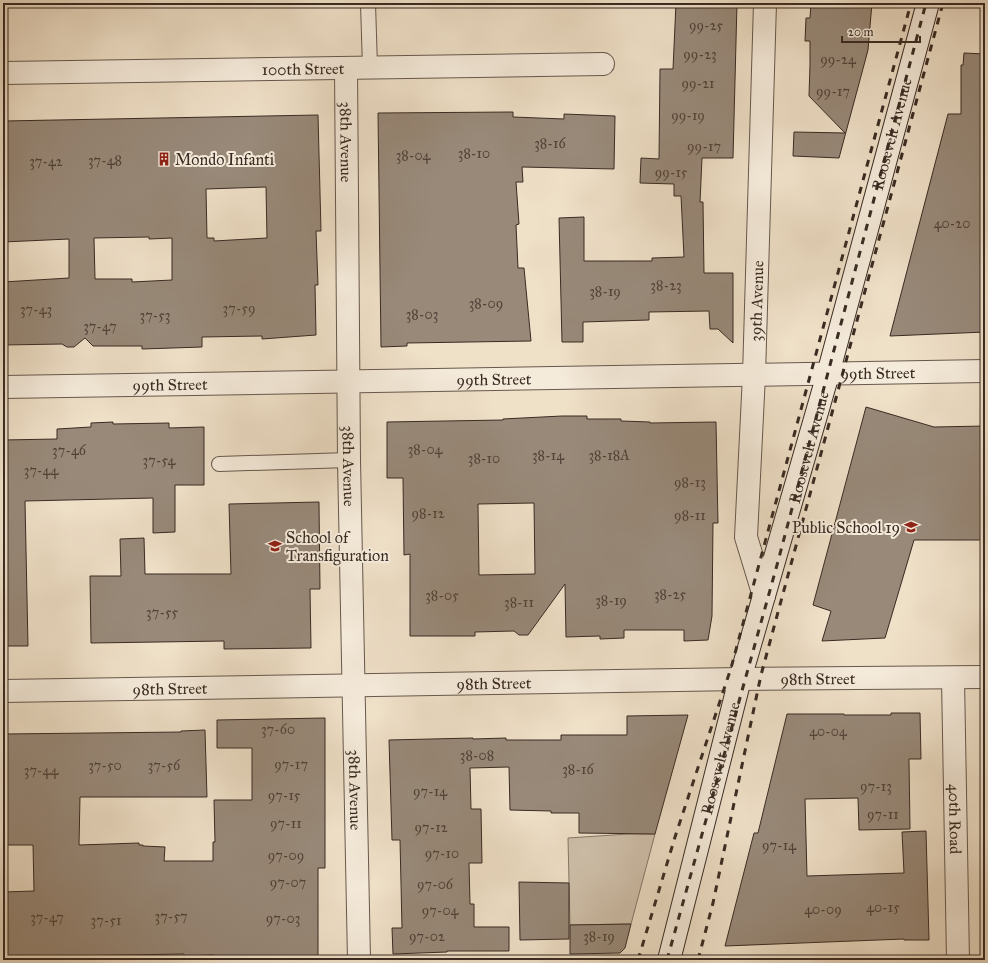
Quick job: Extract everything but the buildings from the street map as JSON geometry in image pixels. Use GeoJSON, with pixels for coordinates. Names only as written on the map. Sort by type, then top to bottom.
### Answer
{"type":"FeatureCollection","features":[{"type":"Feature","properties":{"kind":"street","name":"39th Avenue"},"geometry":{"type":"LineString","coordinates":[[764,596],[746,537],[754,375],[765,3]]}},
{"type":"Feature","properties":{"kind":"street","name":"Roosevelt Avenue"},"geometry":{"type":"LineString","coordinates":[[669,960],[740,679],[828,374],[928,3]]}},
{"type":"Feature","properties":{"kind":"street","name":"100th Street"},"geometry":{"type":"LineString","coordinates":[[3,73],[603,64]]}},
{"type":"Feature","properties":{"kind":"street","name":"38th Avenue"},"geometry":{"type":"LineString","coordinates":[[346,68],[349,460],[358,960]]}},
{"type":"Feature","properties":{"kind":"street","name":"99th Street"},"geometry":{"type":"LineString","coordinates":[[3,387],[985,371]]}},
{"type":"Feature","properties":{"kind":"street","name":"98th Street"},"geometry":{"type":"LineString","coordinates":[[3,691],[740,679],[985,677]]}},
{"type":"Feature","properties":{"kind":"street","name":"40th Road"},"geometry":{"type":"LineString","coordinates":[[953,678],[958,960]]}},
{"type":"Feature","properties":{"kind":"lane"},"geometry":{"type":"LineString","coordinates":[[368,3],[370,68]]}},
{"type":"Feature","properties":{"kind":"lane"},"geometry":{"type":"LineString","coordinates":[[219,464],[349,460]]}},
{"type":"Feature","properties":{"kind":"shaded area"},"geometry":{"type":"Polygon","coordinates":[[[628,834],[655,834],[631,924],[570,925],[568,838],[628,834]]]}},
{"type":"Feature","properties":{"kind":"railway"},"geometry":{"type":"LineString","coordinates":[[638,960],[675,837],[731,668],[911,3]]}},
{"type":"Feature","properties":{"kind":"railway"},"geometry":{"type":"LineString","coordinates":[[667,960],[777,565],[926,3]]}},
{"type":"Feature","properties":{"kind":"railway"},"geometry":{"type":"LineString","coordinates":[[698,960],[713,903],[761,675],[943,3]]}},
{"type":"Feature","properties":{"kind":"place","name":"Mondo Infanti"},"geometry":{"type":"Point","coordinates":[164,159]}},
{"type":"Feature","properties":{"kind":"place","name":"Public School 19"},"geometry":{"type":"Point","coordinates":[911,527]}},
{"type":"Feature","properties":{"kind":"place","name":"School of Transfiguration"},"geometry":{"type":"Point","coordinates":[275,546]}}]}
